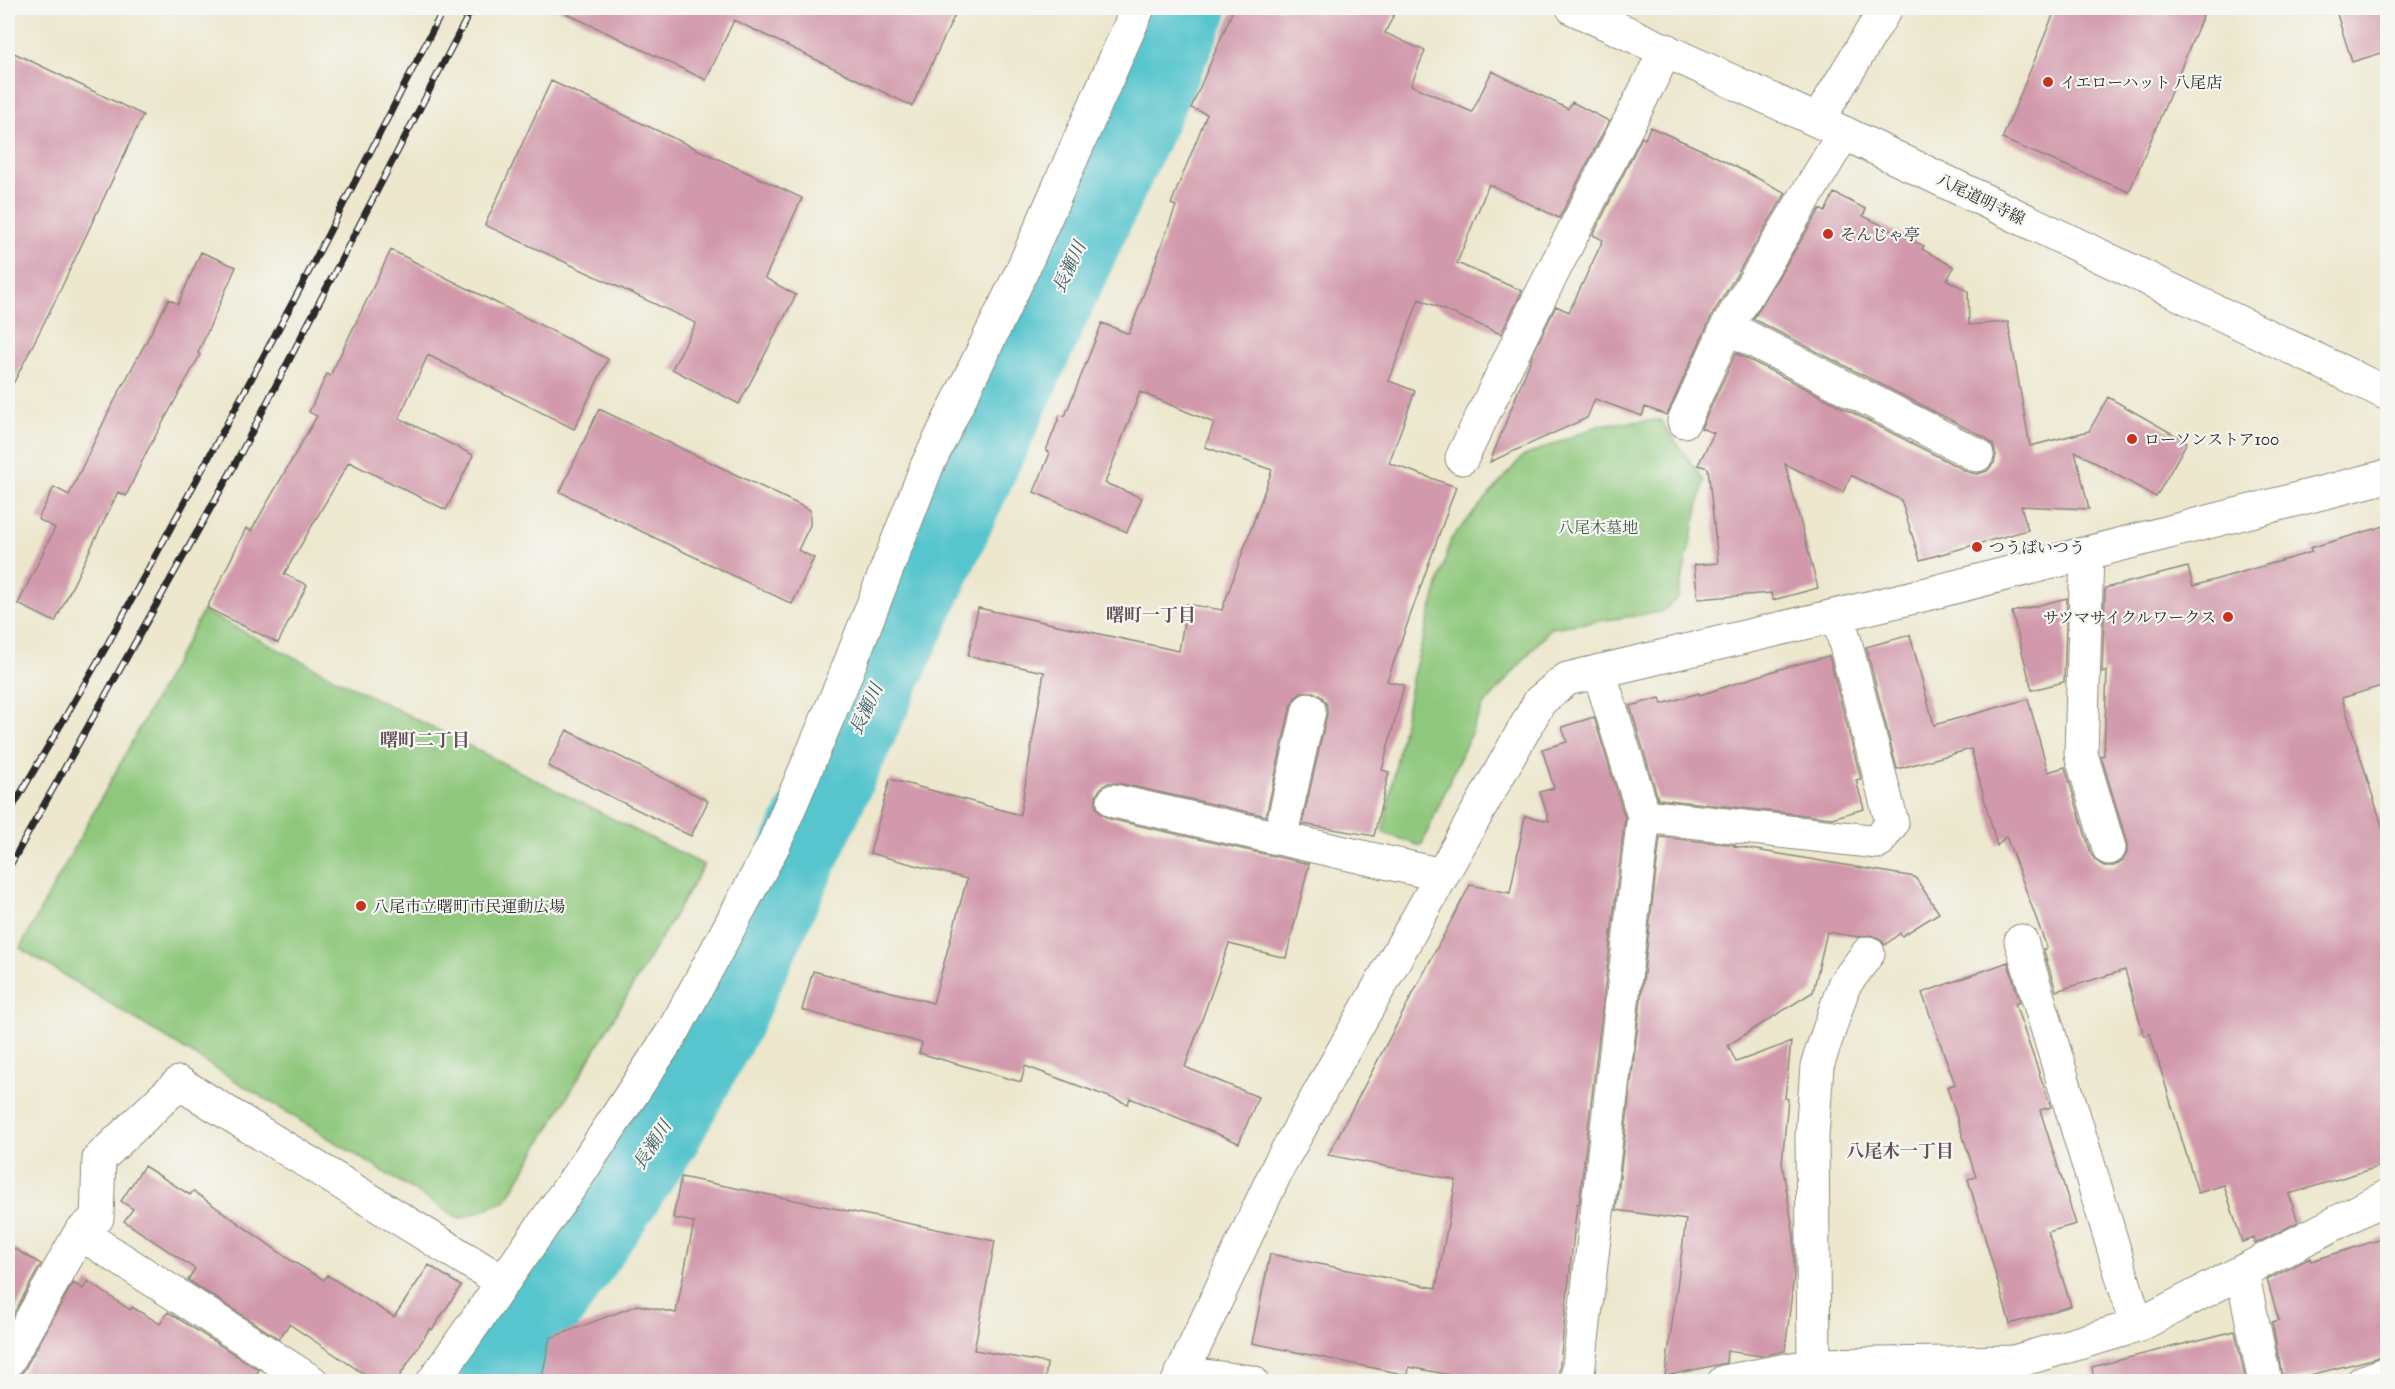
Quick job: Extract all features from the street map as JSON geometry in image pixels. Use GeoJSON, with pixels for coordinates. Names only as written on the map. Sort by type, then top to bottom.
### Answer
{"type":"FeatureCollection","features":[{"type":"Feature","properties":{"kind":"street"},"geometry":{"type":"LineString","coordinates":[[433,1382],[580,1171],[674,1030],[774,844],[843,679],[927,466],[1021,273],[1138,8]]}},
{"type":"Feature","properties":{"kind":"street","name":"八尾道明寺線"},"geometry":{"type":"LineString","coordinates":[[1574,8],[1831,126],[2388,394]]}},
{"type":"Feature","properties":{"kind":"street"},"geometry":{"type":"LineString","coordinates":[[1684,421],[1728,327],[1831,126],[1886,8]]}},
{"type":"Feature","properties":{"kind":"street"},"geometry":{"type":"LineString","coordinates":[[1462,458],[1536,305],[1666,50]]}},
{"type":"Feature","properties":{"kind":"street"},"geometry":{"type":"LineString","coordinates":[[1728,327],[1977,455]]}},
{"type":"Feature","properties":{"kind":"street"},"geometry":{"type":"LineString","coordinates":[[1252,1382],[1180,1377],[1279,1165],[1540,701],[1567,679],[1838,615],[2388,476]]}},
{"type":"Feature","properties":{"kind":"street"},"geometry":{"type":"LineString","coordinates":[[2087,553],[2080,754],[2109,848]]}},
{"type":"Feature","properties":{"kind":"street"},"geometry":{"type":"LineString","coordinates":[[1644,816],[1878,842],[1892,823],[1838,615]]}},
{"type":"Feature","properties":{"kind":"street"},"geometry":{"type":"LineString","coordinates":[[1577,1382],[1644,816],[1599,671]]}},
{"type":"Feature","properties":{"kind":"street"},"geometry":{"type":"LineString","coordinates":[[1280,838],[1308,710]]}},
{"type":"Feature","properties":{"kind":"street"},"geometry":{"type":"LineString","coordinates":[[1114,801],[1442,875]]}},
{"type":"Feature","properties":{"kind":"street"},"geometry":{"type":"LineString","coordinates":[[2021,941],[2137,1326]]}},
{"type":"Feature","properties":{"kind":"street"},"geometry":{"type":"LineString","coordinates":[[1814,1365],[1812,1136],[1817,1066],[1844,985],[1868,953]]}},
{"type":"Feature","properties":{"kind":"street"},"geometry":{"type":"LineString","coordinates":[[8,1361],[80,1233],[97,1218],[99,1159],[179,1083],[503,1282]]}},
{"type":"Feature","properties":{"kind":"street"},"geometry":{"type":"LineString","coordinates":[[1744,1380],[1814,1365],[2015,1372],[2137,1326],[2388,1196]]}},
{"type":"Feature","properties":{"kind":"street"},"geometry":{"type":"LineString","coordinates":[[80,1233],[312,1382]]}},
{"type":"Feature","properties":{"kind":"street"},"geometry":{"type":"LineString","coordinates":[[2242,1272],[2265,1382]]}},
{"type":"Feature","properties":{"kind":"street"},"geometry":{"type":"LineString","coordinates":[[2362,1382],[2388,1373]]}},
{"type":"Feature","properties":{"kind":"green space","name":"八尾木墓地"},"geometry":{"type":"Polygon","coordinates":[[[1660,420],[1704,481],[1678,598],[1661,612],[1551,628],[1482,708],[1421,846],[1383,833],[1413,675],[1451,539],[1522,457],[1603,424],[1660,420]]]}},
{"type":"Feature","properties":{"kind":"green space","name":"八尾市立曙町市民運動広場"},"geometry":{"type":"Polygon","coordinates":[[[203,611],[704,865],[506,1201],[460,1219],[20,948],[203,611]]]}},
{"type":"Feature","properties":{"kind":"building"},"geometry":{"type":"Polygon","coordinates":[[[555,8],[958,8],[912,106],[734,20],[706,80],[555,8]]]}},
{"type":"Feature","properties":{"kind":"building"},"geometry":{"type":"Polygon","coordinates":[[[1234,8],[1397,8],[1385,33],[1425,51],[1411,85],[1472,112],[1492,71],[1568,109],[1572,102],[1609,121],[1559,218],[1489,184],[1457,263],[1522,291],[1501,334],[1419,299],[1389,381],[1415,391],[1389,463],[1456,487],[1387,681],[1404,685],[1382,770],[1389,772],[1374,836],[1302,824],[1327,714],[1327,705],[1322,697],[1313,692],[1303,692],[1295,698],[1291,705],[1266,816],[1118,783],[1108,783],[1096,796],[1096,807],[1102,815],[1110,819],[1309,864],[1286,958],[1229,944],[1185,1067],[1258,1097],[1239,1143],[1130,1098],[1128,1104],[1025,1066],[1021,1082],[919,1053],[922,1043],[802,1010],[813,971],[933,1003],[967,879],[870,853],[890,779],[1020,815],[1044,672],[968,656],[978,608],[1179,651],[1187,604],[1222,610],[1272,470],[1205,447],[1214,423],[1140,392],[1105,483],[1142,498],[1127,532],[1034,492],[1050,453],[1046,451],[1060,415],[1065,416],[1102,323],[1129,334],[1176,206],[1171,204],[1207,114],[1191,108],[1234,8]]]}},
{"type":"Feature","properties":{"kind":"building"},"geometry":{"type":"Polygon","coordinates":[[[2056,8],[2206,8],[2129,192],[2002,139],[2056,8]]]}},
{"type":"Feature","properties":{"kind":"building"},"geometry":{"type":"Polygon","coordinates":[[[2335,8],[2388,8],[2388,51],[2352,62],[2335,8]]]}},
{"type":"Feature","properties":{"kind":"building"},"geometry":{"type":"Polygon","coordinates":[[[8,50],[143,115],[56,299],[8,394],[8,50]]]}},
{"type":"Feature","properties":{"kind":"building"},"geometry":{"type":"Polygon","coordinates":[[[551,81],[802,198],[765,278],[796,295],[739,404],[672,369],[696,323],[485,225],[551,81]]]}},
{"type":"Feature","properties":{"kind":"building"},"geometry":{"type":"Polygon","coordinates":[[[1650,127],[1709,153],[1786,193],[1711,317],[1667,415],[1645,407],[1642,416],[1595,399],[1587,418],[1490,462],[1535,349],[1556,306],[1569,312],[1603,240],[1593,235],[1642,137],[1645,139],[1650,127]]]}},
{"type":"Feature","properties":{"kind":"building"},"geometry":{"type":"Polygon","coordinates":[[[1834,193],[1866,209],[1863,216],[1924,246],[1922,249],[1954,267],[1947,280],[1968,291],[1969,325],[2008,322],[2030,446],[2089,431],[2108,397],[2187,442],[2156,497],[2075,451],[2089,509],[2021,506],[2028,530],[1920,560],[1901,500],[1851,475],[1843,492],[1785,464],[1818,588],[1773,600],[1771,593],[1698,599],[1694,565],[1718,563],[1708,468],[1698,465],[1714,433],[1701,428],[1736,353],[1968,472],[1977,474],[1987,471],[1994,463],[1996,455],[1993,445],[1986,438],[1753,319],[1820,209],[1825,212],[1834,193]]]}},
{"type":"Feature","properties":{"kind":"building"},"geometry":{"type":"Polygon","coordinates":[[[391,250],[608,359],[574,429],[428,355],[399,418],[473,455],[446,510],[349,462],[284,574],[307,585],[278,643],[207,608],[246,528],[251,531],[317,416],[309,412],[327,374],[330,376],[391,250]]]}},
{"type":"Feature","properties":{"kind":"building"},"geometry":{"type":"Polygon","coordinates":[[[201,252],[236,267],[198,353],[200,355],[145,455],[126,496],[118,492],[55,622],[18,604],[55,528],[38,519],[54,487],[69,495],[108,413],[169,299],[178,304],[201,252]]]}},
{"type":"Feature","properties":{"kind":"building"},"geometry":{"type":"Polygon","coordinates":[[[599,409],[810,510],[810,525],[798,550],[814,558],[792,604],[560,492],[599,409]]]}},
{"type":"Feature","properties":{"kind":"building"},"geometry":{"type":"Polygon","coordinates":[[[2388,525],[2388,684],[2342,698],[2388,845],[2388,1164],[2289,1194],[2298,1222],[2255,1244],[2253,1238],[2242,1242],[2224,1185],[2198,1193],[2150,1034],[2144,1036],[2125,970],[2056,991],[2043,949],[2047,948],[2006,836],[1997,846],[1971,749],[1897,769],[1866,647],[1910,635],[1934,725],[2028,699],[2048,772],[2065,767],[2091,854],[2104,866],[2114,866],[2123,860],[2127,853],[2127,843],[2101,756],[2104,755],[2107,671],[2102,673],[2105,588],[2188,567],[2193,586],[2312,552],[2310,548],[2388,525]]]}},
{"type":"Feature","properties":{"kind":"building"},"geometry":{"type":"Polygon","coordinates":[[[2067,598],[2064,682],[2032,690],[2012,612],[2067,598]]]}},
{"type":"Feature","properties":{"kind":"building"},"geometry":{"type":"Polygon","coordinates":[[[1829,656],[1861,779],[1856,780],[1864,809],[1832,818],[1658,799],[1630,706],[1660,698],[1662,704],[1699,693],[1700,695],[1829,656]]]}},
{"type":"Feature","properties":{"kind":"building"},"geometry":{"type":"Polygon","coordinates":[[[1594,717],[1625,818],[1579,1204],[1577,1204],[1558,1382],[1486,1382],[1409,1367],[1408,1375],[1252,1343],[1270,1254],[1436,1288],[1456,1180],[1328,1155],[1470,885],[1510,893],[1525,816],[1549,821],[1540,792],[1554,788],[1542,749],[1567,742],[1562,727],[1594,717]]]}},
{"type":"Feature","properties":{"kind":"building"},"geometry":{"type":"Polygon","coordinates":[[[567,730],[708,801],[691,836],[548,766],[567,730]]]}},
{"type":"Feature","properties":{"kind":"building"},"geometry":{"type":"Polygon","coordinates":[[[1660,837],[1736,845],[1733,846],[1915,877],[1939,913],[1902,936],[1900,933],[1885,945],[1879,938],[1871,935],[1859,937],[1827,932],[1813,992],[1728,1045],[1736,1062],[1791,1042],[1785,1098],[1788,1099],[1782,1163],[1794,1236],[1794,1275],[1785,1351],[1761,1356],[1727,1351],[1726,1363],[1665,1376],[1686,1220],[1616,1210],[1660,837]]]}},
{"type":"Feature","properties":{"kind":"building"},"geometry":{"type":"Polygon","coordinates":[[[2008,962],[2020,1002],[2015,1004],[2051,1107],[2040,1110],[2076,1224],[2048,1232],[2071,1306],[2010,1324],[1968,1179],[1976,1177],[1947,1087],[1955,1084],[1922,993],[2008,962]]]}},
{"type":"Feature","properties":{"kind":"building"},"geometry":{"type":"Polygon","coordinates":[[[144,1166],[190,1195],[193,1191],[292,1261],[324,1280],[327,1275],[394,1317],[429,1265],[461,1286],[432,1330],[430,1328],[396,1382],[376,1382],[289,1324],[279,1339],[188,1280],[195,1269],[124,1221],[133,1209],[121,1201],[144,1166]]]}},
{"type":"Feature","properties":{"kind":"building"},"geometry":{"type":"Polygon","coordinates":[[[681,1177],[995,1241],[974,1350],[1047,1363],[1045,1382],[541,1382],[550,1338],[638,1305],[676,1313],[694,1222],[673,1218],[681,1177]]]}},
{"type":"Feature","properties":{"kind":"building"},"geometry":{"type":"Polygon","coordinates":[[[2388,1237],[2388,1355],[2283,1382],[2272,1322],[2279,1320],[2267,1280],[2310,1258],[2311,1261],[2388,1237]]]}},
{"type":"Feature","properties":{"kind":"building"},"geometry":{"type":"Polygon","coordinates":[[[8,1245],[41,1264],[8,1324],[8,1245]]]}},
{"type":"Feature","properties":{"kind":"building"},"geometry":{"type":"Polygon","coordinates":[[[88,1281],[130,1310],[132,1307],[160,1324],[168,1312],[259,1370],[251,1382],[8,1382],[18,1377],[24,1370],[73,1283],[83,1289],[88,1281]]]}},
{"type":"Feature","properties":{"kind":"building"},"geometry":{"type":"Polygon","coordinates":[[[2235,1331],[2246,1382],[2094,1382],[2092,1367],[2235,1331]]]}},
{"type":"Feature","properties":{"kind":"waterway","name":"長瀬川"},"geometry":{"type":"LineString","coordinates":[[493,1382],[662,1132],[724,1017],[1188,8]]}},
{"type":"Feature","properties":{"kind":"railway"},"geometry":{"type":"LineString","coordinates":[[8,815],[106,647],[301,287],[444,8]]}},
{"type":"Feature","properties":{"kind":"railway"},"geometry":{"type":"LineString","coordinates":[[8,869],[233,468],[472,8]]}},
{"type":"Feature","properties":{"kind":"place","name":"イエローハット 八尾店"},"geometry":{"type":"Point","coordinates":[2048,82]}},
{"type":"Feature","properties":{"kind":"place","name":"そんじゃ亭"},"geometry":{"type":"Point","coordinates":[1828,234]}},
{"type":"Feature","properties":{"kind":"place","name":"ローソンストア100"},"geometry":{"type":"Point","coordinates":[2132,439]}},
{"type":"Feature","properties":{"kind":"place","name":"つうばいつう"},"geometry":{"type":"Point","coordinates":[1977,547]}},
{"type":"Feature","properties":{"kind":"place","name":"サツマサイクルワークス"},"geometry":{"type":"Point","coordinates":[2228,617]}},
{"type":"Feature","properties":{"kind":"place","name":"八尾市立曙町市民運動広場"},"geometry":{"type":"Point","coordinates":[361,906]}},
{"type":"Feature","properties":{"kind":"district","name":"曙町一丁目"},"geometry":{"type":"Point","coordinates":[1151,615]}},
{"type":"Feature","properties":{"kind":"district","name":"曙町二丁目"},"geometry":{"type":"Point","coordinates":[425,740]}},
{"type":"Feature","properties":{"kind":"district","name":"八尾木一丁目"},"geometry":{"type":"Point","coordinates":[1900,1151]}}]}
